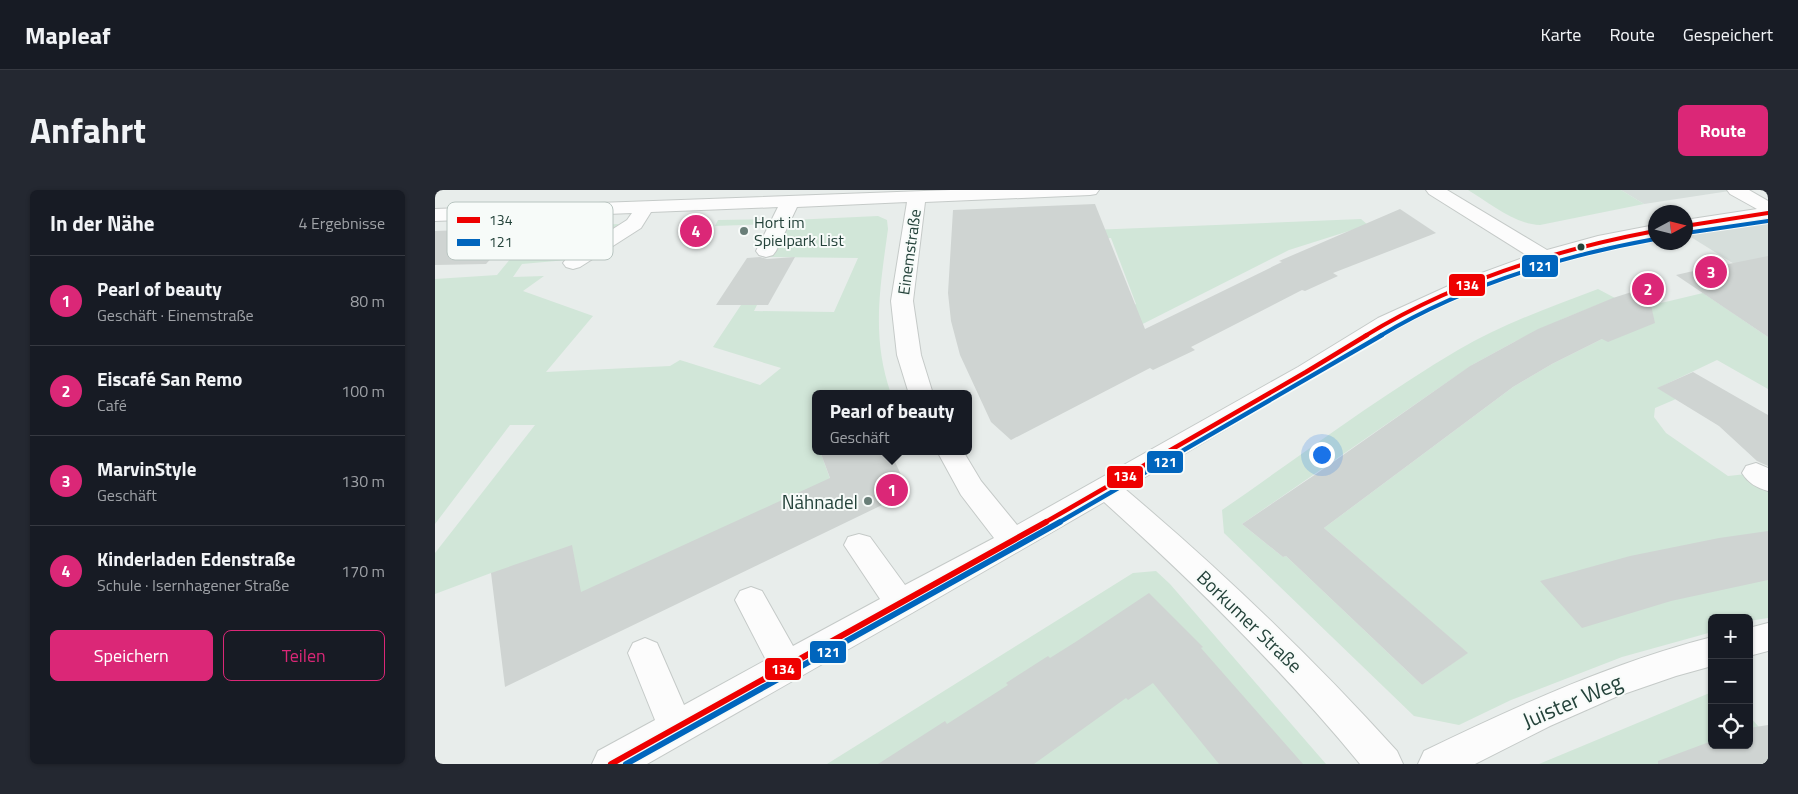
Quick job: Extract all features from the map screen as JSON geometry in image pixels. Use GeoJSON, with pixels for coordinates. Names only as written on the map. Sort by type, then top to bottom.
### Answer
{"type":"FeatureCollection","features":[{"type":"Feature","properties":{"kind":"street"},"geometry":{"type":"LineString","coordinates":[[613,208],[917,197],[1077,198],[1090,190]]}},
{"type":"Feature","properties":{"kind":"street"},"geometry":{"type":"LineString","coordinates":[[1435,190],[1544,257]]}},
{"type":"Feature","properties":{"kind":"street"},"geometry":{"type":"LineString","coordinates":[[1736,190],[1768,208]]}},
{"type":"Feature","properties":{"kind":"street","name":"Einemstraße"},"geometry":{"type":"LineString","coordinates":[[917,197],[902,301],[909,355],[920,390]]}},
{"type":"Feature","properties":{"kind":"street"},"geometry":{"type":"LineString","coordinates":[[766,251],[790,202]]}},
{"type":"Feature","properties":{"kind":"street"},"geometry":{"type":"LineString","coordinates":[[613,237],[634,224],[645,207]]}},
{"type":"Feature","properties":{"kind":"street"},"geometry":{"type":"LineString","coordinates":[[1693,225],[1768,213]]}},
{"type":"Feature","properties":{"kind":"street"},"geometry":{"type":"LineString","coordinates":[[611,764],[1013,541],[1386,323],[1464,286],[1544,257],[1598,242],[1648,232]]}},
{"type":"Feature","properties":{"kind":"street"},"geometry":{"type":"LineString","coordinates":[[952,455],[971,488],[1013,541]]}},
{"type":"Feature","properties":{"kind":"street","name":"Borkumer Straße"},"geometry":{"type":"LineString","coordinates":[[1106,488],[1158,533],[1322,692],[1384,764]]}},
{"type":"Feature","properties":{"kind":"street"},"geometry":{"type":"LineString","coordinates":[[859,545],[901,604]]}},
{"type":"Feature","properties":{"kind":"street"},"geometry":{"type":"LineString","coordinates":[[751,600],[787,666]]}},
{"type":"Feature","properties":{"kind":"street"},"geometry":{"type":"LineString","coordinates":[[1753,641],[1768,638]]}},
{"type":"Feature","properties":{"kind":"street","name":"Juister Weg"},"geometry":{"type":"LineString","coordinates":[[1437,764],[1554,706],[1666,663],[1708,652]]}},
{"type":"Feature","properties":{"kind":"street"},"geometry":{"type":"LineString","coordinates":[[645,653],[676,728]]}},
{"type":"Feature","properties":{"kind":"shaded area"},"geometry":{"type":"Polygon","coordinates":[[[1621,190],[1736,190],[1644,204],[1621,190]]]}},
{"type":"Feature","properties":{"kind":"shaded area"},"geometry":{"type":"Polygon","coordinates":[[[1768,213],[1768,285],[1693,238],[1693,225],[1768,213]]]}},
{"type":"Feature","properties":{"kind":"green space"},"geometry":{"type":"Polygon","coordinates":[[[1468,190],[1621,190],[1644,204],[1540,225],[1530,224],[1512,217],[1468,190]]]}},
{"type":"Feature","properties":{"kind":"green space"},"geometry":{"type":"Polygon","coordinates":[[[878,216],[887,220],[888,229],[880,292],[879,332],[881,352],[890,390],[812,390],[812,455],[821,455],[832,484],[566,605],[491,573],[435,594],[435,553],[535,425],[510,425],[435,524],[435,279],[497,275],[509,260],[567,260],[522,264],[513,277],[544,276],[523,291],[593,316],[546,372],[670,366],[680,360],[760,385],[781,368],[713,347],[741,305],[757,305],[754,311],[834,312],[858,258],[770,257],[792,220],[878,216]]]}},
{"type":"Feature","properties":{"kind":"green space"},"geometry":{"type":"Polygon","coordinates":[[[777,219],[775,224],[715,226],[718,220],[777,219]]]}},
{"type":"Feature","properties":{"kind":"green space"},"geometry":{"type":"Polygon","coordinates":[[[1361,219],[1368,225],[1289,250],[1042,375],[1114,313],[1136,304],[1111,238],[1092,239],[1091,230],[1361,219]]]}},
{"type":"Feature","properties":{"kind":"green space"},"geometry":{"type":"Polygon","coordinates":[[[1598,289],[1615,298],[1565,318],[1514,342],[1472,365],[1242,524],[1283,557],[1286,556],[1422,685],[1467,653],[1324,528],[1513,387],[1552,364],[1602,339],[1636,309],[1703,293],[1768,337],[1768,389],[1717,360],[1658,388],[1676,399],[1655,408],[1654,417],[1666,433],[1728,476],[1756,473],[1768,484],[1768,618],[1753,620],[1753,614],[1708,614],[1708,633],[1622,657],[1511,700],[1459,725],[1414,716],[1224,533],[1222,510],[1368,407],[1428,368],[1475,341],[1545,309],[1598,289]]]}},
{"type":"Feature","properties":{"kind":"green space"},"geometry":{"type":"Polygon","coordinates":[[[1156,571],[1170,584],[1326,764],[827,764],[1133,573],[1156,571]]]}},
{"type":"Feature","properties":{"kind":"green space"},"geometry":{"type":"Polygon","coordinates":[[[1708,694],[1708,749],[1753,749],[1753,720],[1768,737],[1768,764],[1539,764],[1708,694]]]}},
{"type":"Feature","properties":{"kind":"building"},"geometry":{"type":"Polygon","coordinates":[[[1095,204],[1145,329],[1282,262],[1279,261],[1400,209],[1436,233],[1333,273],[1338,276],[1305,291],[1302,290],[1191,347],[1195,350],[1153,370],[1150,368],[1011,440],[991,422],[960,355],[951,321],[948,293],[953,210],[1095,204]]]}},
{"type":"Feature","properties":{"kind":"building"},"geometry":{"type":"Polygon","coordinates":[[[435,231],[447,231],[447,260],[490,260],[486,264],[435,265],[435,231]]]}},
{"type":"Feature","properties":{"kind":"building"},"geometry":{"type":"Polygon","coordinates":[[[1768,256],[1768,337],[1676,275],[1689,272],[1768,256]]]}},
{"type":"Feature","properties":{"kind":"building"},"geometry":{"type":"Polygon","coordinates":[[[760,257],[767,259],[795,257],[768,305],[716,305],[747,258],[760,257]]]}},
{"type":"Feature","properties":{"kind":"building"},"geometry":{"type":"Polygon","coordinates":[[[1647,287],[1655,323],[1608,342],[1602,339],[1552,364],[1513,387],[1324,528],[1468,653],[1422,685],[1286,556],[1283,557],[1242,524],[1470,366],[1538,329],[1613,298],[1647,287]]]}},
{"type":"Feature","properties":{"kind":"building"},"geometry":{"type":"Polygon","coordinates":[[[1693,372],[1768,415],[1768,466],[1757,461],[1719,426],[1657,388],[1693,372]]]}},
{"type":"Feature","properties":{"kind":"building"},"geometry":{"type":"Polygon","coordinates":[[[821,455],[892,455],[909,492],[505,687],[491,573],[572,545],[581,592],[830,478],[821,455]]]}},
{"type":"Feature","properties":{"kind":"building"},"geometry":{"type":"Polygon","coordinates":[[[1768,531],[1768,580],[1671,601],[1582,628],[1540,581],[1630,556],[1719,538],[1768,531]]]}},
{"type":"Feature","properties":{"kind":"building"},"geometry":{"type":"Polygon","coordinates":[[[1149,593],[1203,647],[1201,648],[1303,764],[1219,764],[1153,683],[1128,700],[1126,698],[1034,764],[878,764],[945,721],[947,724],[1008,685],[1006,683],[1048,656],[1050,658],[1149,593]]]}},
{"type":"Feature","properties":{"kind":"building"},"geometry":{"type":"Polygon","coordinates":[[[1768,725],[1768,764],[1658,764],[1658,761],[1708,742],[1708,749],[1753,749],[1753,727],[1768,725]]]}},
{"type":"Feature","properties":{"kind":"transit line","name":"134"},"geometry":{"type":"LineString","coordinates":[[1693,225],[1768,213]]}},
{"type":"Feature","properties":{"kind":"transit line","name":"121"},"geometry":{"type":"LineString","coordinates":[[1693,232],[1768,221]]}},
{"type":"Feature","properties":{"kind":"transit line","name":"134"},"geometry":{"type":"LineString","coordinates":[[611,764],[1013,541],[1306,372],[1386,323],[1464,286],[1544,257],[1598,242],[1648,232]]}},
{"type":"Feature","properties":{"kind":"transit line","name":"121"},"geometry":{"type":"LineString","coordinates":[[626,764],[1017,547],[1390,330],[1467,293],[1546,264],[1600,249],[1648,240]]}},
{"type":"Feature","properties":{"kind":"place","name":"Kinderladen Edenstraße"},"geometry":{"type":"Point","coordinates":[696,231]}},
{"type":"Feature","properties":{"kind":"place","name":"Hort im Spielpark List"},"geometry":{"type":"Point","coordinates":[744,231]}},
{"type":"Feature","properties":{"kind":"place","name":"MarvinStyle"},"geometry":{"type":"Point","coordinates":[1711,272]}},
{"type":"Feature","properties":{"kind":"place","name":"Eiscafé San Remo"},"geometry":{"type":"Point","coordinates":[1648,289]}},
{"type":"Feature","properties":{"kind":"place","name":"Pearl of beauty"},"geometry":{"type":"Point","coordinates":[892,490]}},
{"type":"Feature","properties":{"kind":"place","name":"Nähnadel"},"geometry":{"type":"Point","coordinates":[868,501]}}]}
